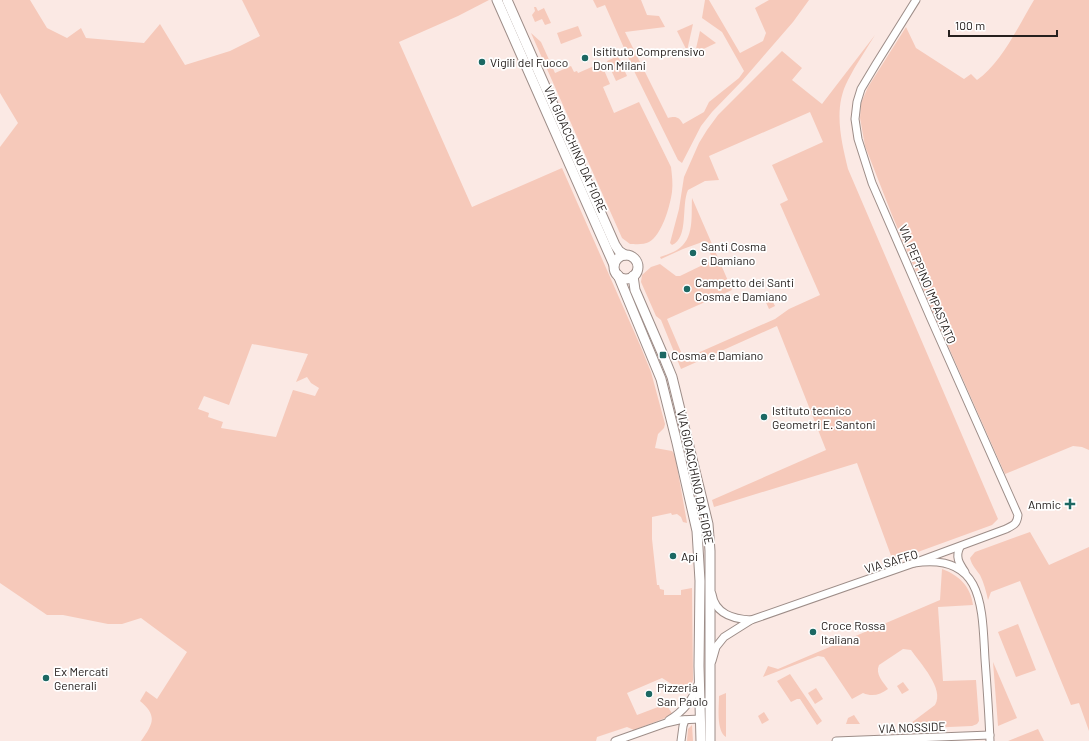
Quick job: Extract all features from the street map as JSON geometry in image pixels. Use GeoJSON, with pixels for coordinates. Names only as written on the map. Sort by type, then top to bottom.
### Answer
{"type":"FeatureCollection","features":[{"type":"Feature","properties":{"kind":"street","name":"VIA GIOACCHINO DA FIORE"},"geometry":{"type":"LineString","coordinates":[[497,0],[614,265]]}},
{"type":"Feature","properties":{"kind":"street","name":"VIA GIOACCHINO DA FIORE"},"geometry":{"type":"LineString","coordinates":[[507,0],[615,245],[619,251],[625,255]]}},
{"type":"Feature","properties":{"kind":"street","name":"VIA PEPPINO IMPASTATO"},"geometry":{"type":"LineString","coordinates":[[914,563],[960,547],[1014,525],[1017,521],[1018,515],[872,183],[859,145],[855,119],[857,102],[862,89],[916,0]]}},
{"type":"Feature","properties":{"kind":"street"},"geometry":{"type":"LineString","coordinates":[[625,255],[632,257],[637,263],[637,270],[633,276],[625,278],[618,275],[614,265],[618,258],[625,255]]}},
{"type":"Feature","properties":{"kind":"street","name":"VIA GIOACCHINO DA FIORE"},"geometry":{"type":"LineString","coordinates":[[618,275],[661,379],[681,457],[697,531],[700,574],[699,678],[701,741]]}},
{"type":"Feature","properties":{"kind":"street","name":"VIA GIOACCHINO DA FIORE"},"geometry":{"type":"LineString","coordinates":[[633,276],[635,290],[672,377],[708,524],[710,551],[710,741]]}},
{"type":"Feature","properties":{"kind":"street"},"geometry":{"type":"LineString","coordinates":[[960,547],[957,552],[958,561],[966,575]]}},
{"type":"Feature","properties":{"kind":"street","name":"VIA SAFFO"},"geometry":{"type":"LineString","coordinates":[[751,620],[914,563],[930,560],[954,566],[966,575],[976,590],[982,611],[990,738]]}},
{"type":"Feature","properties":{"kind":"street"},"geometry":{"type":"LineString","coordinates":[[710,582],[713,600],[724,615],[741,620],[751,620]]}},
{"type":"Feature","properties":{"kind":"street"},"geometry":{"type":"LineString","coordinates":[[711,677],[713,656],[716,647],[724,637],[751,620]]}},
{"type":"Feature","properties":{"kind":"street"},"geometry":{"type":"LineString","coordinates":[[666,723],[680,713],[689,703],[695,694],[699,678]]}},
{"type":"Feature","properties":{"kind":"street"},"geometry":{"type":"LineString","coordinates":[[616,741],[666,723],[700,719]]}},
{"type":"Feature","properties":{"kind":"street"},"geometry":{"type":"LineString","coordinates":[[681,741],[685,720]]}},
{"type":"Feature","properties":{"kind":"street","name":"VIA NOSSIDE"},"geometry":{"type":"LineString","coordinates":[[836,741],[990,738]]}},
{"type":"Feature","properties":{"kind":"shaded area"},"geometry":{"type":"Polygon","coordinates":[[[0,0],[30,0],[47,28],[67,38],[81,28],[86,38],[144,43],[160,24],[185,65],[230,51],[260,36],[242,0],[489,0],[458,16],[399,42],[472,207],[562,168],[651,372],[665,424],[664,428],[658,434],[655,448],[672,451],[675,455],[687,523],[683,522],[681,517],[677,514],[672,515],[671,513],[652,517],[652,539],[657,585],[659,585],[660,589],[664,590],[664,595],[681,595],[681,590],[692,588],[693,680],[688,694],[662,678],[627,693],[637,715],[666,704],[673,715],[634,730],[627,727],[597,737],[596,741],[141,741],[151,725],[152,720],[146,706],[140,701],[146,691],[157,699],[187,652],[141,618],[122,624],[108,624],[63,615],[47,615],[0,583],[0,147],[18,123],[0,93],[0,0]],[[252,344],[229,405],[204,396],[198,409],[209,413],[208,417],[223,422],[221,428],[276,437],[293,390],[315,396],[319,388],[311,383],[307,377],[296,382],[308,354],[252,344]]]}},
{"type":"Feature","properties":{"kind":"shaded area"},"geometry":{"type":"Polygon","coordinates":[[[593,0],[641,0],[647,15],[659,16],[665,27],[625,32],[668,118],[677,118],[683,124],[704,112],[709,102],[739,78],[744,71],[722,32],[702,18],[705,0],[709,0],[740,53],[763,41],[766,33],[755,8],[769,0],[809,0],[793,22],[701,126],[682,163],[678,160],[635,73],[605,5],[597,8],[593,0]]]}},
{"type":"Feature","properties":{"kind":"shaded area"},"geometry":{"type":"Polygon","coordinates":[[[1034,0],[1089,0],[1089,450],[1082,447],[1073,446],[1005,474],[933,312],[892,215],[865,146],[860,118],[861,103],[868,87],[906,27],[916,48],[964,79],[971,74],[977,80],[986,73],[1002,54],[1034,0]]]}},
{"type":"Feature","properties":{"kind":"shaded area"},"geometry":{"type":"Polygon","coordinates":[[[534,7],[536,7],[538,11],[544,8],[551,23],[545,25],[542,19],[535,22],[532,15],[535,11],[534,7]]]}},
{"type":"Feature","properties":{"kind":"shaded area"},"geometry":{"type":"Polygon","coordinates":[[[693,24],[687,51],[677,31],[693,24]]]}},
{"type":"Feature","properties":{"kind":"shaded area"},"geometry":{"type":"Polygon","coordinates":[[[578,26],[582,36],[561,44],[557,33],[578,26]]]}},
{"type":"Feature","properties":{"kind":"shaded area"},"geometry":{"type":"Polygon","coordinates":[[[700,31],[716,43],[695,53],[700,31]]]}},
{"type":"Feature","properties":{"kind":"shaded area"},"geometry":{"type":"Polygon","coordinates":[[[531,33],[541,42],[555,73],[571,66],[574,72],[577,71],[578,73],[601,63],[610,84],[603,87],[614,113],[639,102],[671,167],[672,180],[671,198],[665,220],[658,233],[649,242],[642,244],[630,244],[622,238],[531,33]]]}},
{"type":"Feature","properties":{"kind":"shaded area"},"geometry":{"type":"Polygon","coordinates":[[[875,35],[843,91],[840,124],[848,169],[998,519],[992,525],[893,561],[857,463],[714,507],[712,500],[826,450],[777,326],[681,369],[661,320],[656,316],[641,282],[642,275],[651,267],[660,264],[676,276],[680,276],[713,260],[705,241],[661,259],[660,257],[677,250],[687,240],[692,219],[692,198],[732,290],[667,319],[684,359],[775,319],[789,309],[820,295],[780,204],[788,200],[772,165],[823,142],[810,112],[709,156],[719,180],[705,181],[688,190],[681,236],[672,245],[670,243],[679,209],[684,177],[699,143],[718,115],[782,51],[802,68],[792,80],[822,104],[875,35]]]}},
{"type":"Feature","properties":{"kind":"shaded area"},"geometry":{"type":"Polygon","coordinates":[[[618,56],[627,76],[616,81],[607,61],[618,56]]]}},
{"type":"Feature","properties":{"kind":"shaded area"},"geometry":{"type":"Polygon","coordinates":[[[770,296],[775,306],[769,309],[764,298],[770,296]]]}},
{"type":"Feature","properties":{"kind":"shaded area"},"geometry":{"type":"Polygon","coordinates":[[[1030,532],[1049,565],[1089,547],[1089,731],[1079,703],[1071,705],[1020,581],[991,592],[988,600],[980,575],[970,558],[975,552],[1030,532]]]}},
{"type":"Feature","properties":{"kind":"shaded area"},"geometry":{"type":"Polygon","coordinates":[[[942,569],[959,578],[963,582],[970,593],[973,605],[938,607],[943,681],[976,680],[979,721],[977,724],[972,726],[903,729],[935,705],[937,699],[937,691],[930,676],[911,650],[903,649],[879,665],[879,675],[888,689],[876,695],[863,693],[852,699],[824,657],[818,656],[763,677],[768,666],[778,669],[940,600],[942,569]]]}},
{"type":"Feature","properties":{"kind":"shaded area"},"geometry":{"type":"Polygon","coordinates":[[[1018,624],[1036,670],[1016,677],[998,632],[1018,624]]]}},
{"type":"Feature","properties":{"kind":"shaded area"},"geometry":{"type":"Polygon","coordinates":[[[993,662],[1017,718],[998,726],[993,662]]]}},
{"type":"Feature","properties":{"kind":"shaded area"},"geometry":{"type":"Polygon","coordinates":[[[790,674],[822,721],[817,725],[800,699],[791,702],[777,681],[790,674]]]}},
{"type":"Feature","properties":{"kind":"shaded area"},"geometry":{"type":"Polygon","coordinates":[[[903,682],[909,690],[902,694],[897,686],[903,682]]]}},
{"type":"Feature","properties":{"kind":"shaded area"},"geometry":{"type":"Polygon","coordinates":[[[816,688],[823,699],[815,704],[808,693],[816,688]]]}},
{"type":"Feature","properties":{"kind":"shaded area"},"geometry":{"type":"Polygon","coordinates":[[[726,693],[726,737],[723,734],[719,724],[719,696],[726,693]]]}},
{"type":"Feature","properties":{"kind":"shaded area"},"geometry":{"type":"Polygon","coordinates":[[[764,712],[769,720],[762,724],[758,716],[764,712]]]}},
{"type":"Feature","properties":{"kind":"shaded area"},"geometry":{"type":"Polygon","coordinates":[[[854,715],[860,724],[846,724],[848,718],[854,715]]]}},
{"type":"Feature","properties":{"kind":"shaded area"},"geometry":{"type":"Polygon","coordinates":[[[692,725],[693,741],[687,741],[688,729],[692,725]]]}},
{"type":"Feature","properties":{"kind":"shaded area"},"geometry":{"type":"Polygon","coordinates":[[[1038,729],[1044,741],[1008,741],[1038,729]]]}},
{"type":"Feature","properties":{"kind":"place","name":"Isitituto Comprensivo Don Milani"},"geometry":{"type":"Point","coordinates":[585,58]}},
{"type":"Feature","properties":{"kind":"place","name":"Vigili del Fuoco"},"geometry":{"type":"Point","coordinates":[482,62]}},
{"type":"Feature","properties":{"kind":"place","name":"Santi Cosma e Damiano"},"geometry":{"type":"Point","coordinates":[693,253]}},
{"type":"Feature","properties":{"kind":"place","name":"Campetto dei Santi Cosma e Damiano"},"geometry":{"type":"Point","coordinates":[687,289]}},
{"type":"Feature","properties":{"kind":"place","name":"Cosma e Damiano"},"geometry":{"type":"Point","coordinates":[663,355]}},
{"type":"Feature","properties":{"kind":"place","name":"Istituto tecnico Geometri E. Santoni"},"geometry":{"type":"Point","coordinates":[764,417]}},
{"type":"Feature","properties":{"kind":"place","name":"Anmic"},"geometry":{"type":"Point","coordinates":[1070,504]}},
{"type":"Feature","properties":{"kind":"place","name":"Api"},"geometry":{"type":"Point","coordinates":[673,556]}},
{"type":"Feature","properties":{"kind":"place","name":"Croce Rossa Italiana"},"geometry":{"type":"Point","coordinates":[813,632]}},
{"type":"Feature","properties":{"kind":"place","name":"Ex Mercati Generali"},"geometry":{"type":"Point","coordinates":[46,678]}},
{"type":"Feature","properties":{"kind":"place","name":"Pizzeria San Paolo"},"geometry":{"type":"Point","coordinates":[649,694]}}]}
